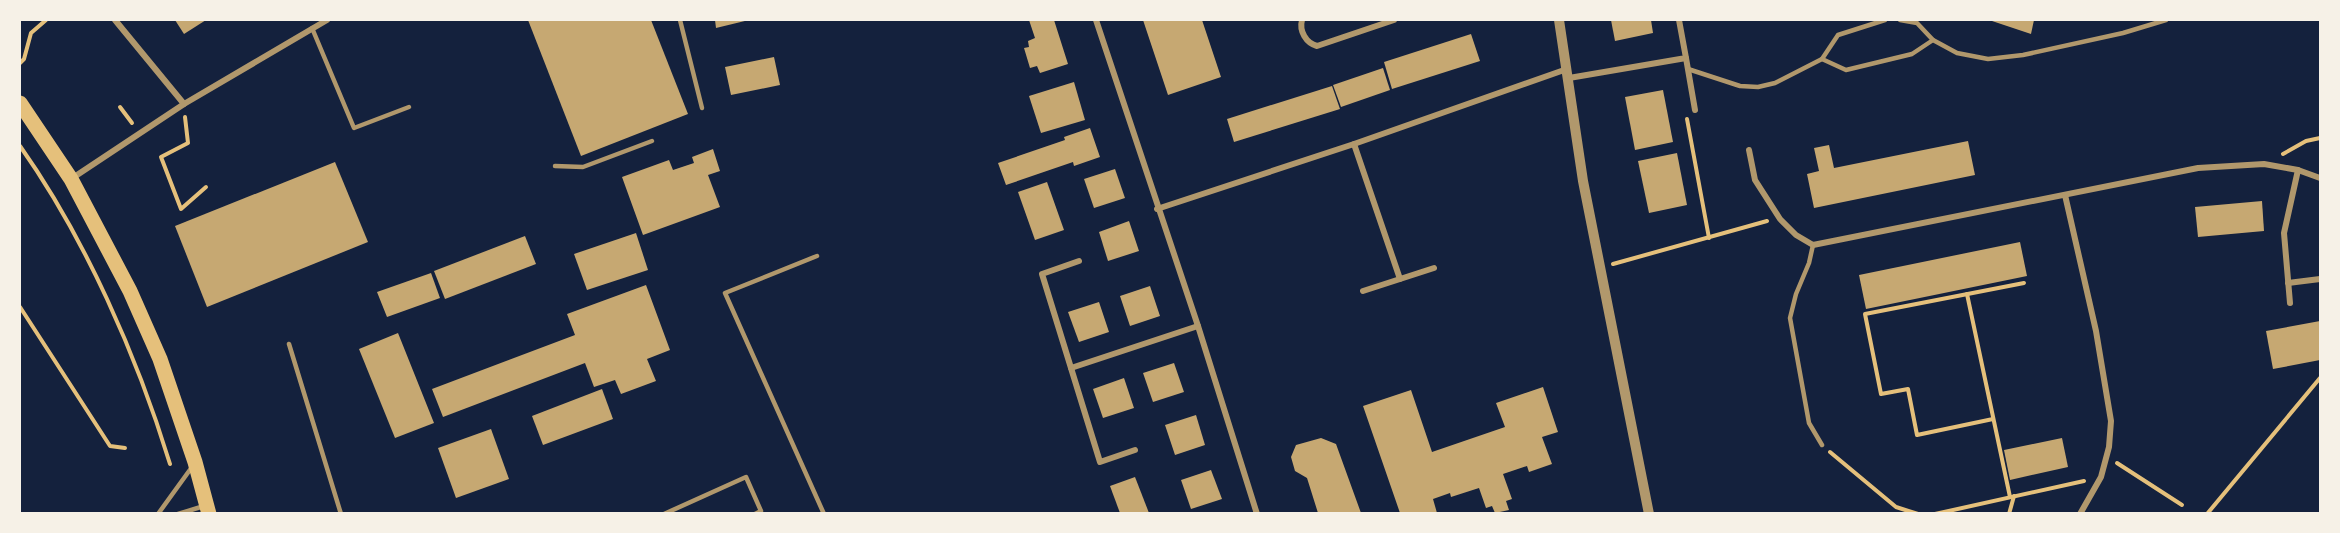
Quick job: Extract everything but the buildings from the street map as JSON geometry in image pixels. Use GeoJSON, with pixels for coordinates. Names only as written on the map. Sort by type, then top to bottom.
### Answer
{"type":"FeatureCollection","features":[{"type":"Feature","properties":{"kind":"highway"},"geometry":{"type":"LineString","coordinates":[[20,103],[71,179],[130,291],[160,359],[195,462],[208,509]]}},
{"type":"Feature","properties":{"kind":"street"},"geometry":{"type":"LineString","coordinates":[[115,20],[184,104]]}},
{"type":"Feature","properties":{"kind":"street"},"geometry":{"type":"LineString","coordinates":[[71,179],[184,104],[327,20]]}},
{"type":"Feature","properties":{"kind":"street"},"geometry":{"type":"LineString","coordinates":[[1096,20],[1157,209],[1198,326],[1257,513]]}},
{"type":"Feature","properties":{"kind":"street"},"geometry":{"type":"LineString","coordinates":[[1302,20],[1304,36],[1309,44],[1317,46],[1394,20]]}},
{"type":"Feature","properties":{"kind":"street"},"geometry":{"type":"LineString","coordinates":[[1559,20],[1584,181],[1649,513]]}},
{"type":"Feature","properties":{"kind":"street"},"geometry":{"type":"LineString","coordinates":[[1679,20],[1695,110]]}},
{"type":"Feature","properties":{"kind":"street"},"geometry":{"type":"LineString","coordinates":[[1157,209],[1568,73],[1686,58]]}},
{"type":"Feature","properties":{"kind":"street"},"geometry":{"type":"LineString","coordinates":[[1354,144],[1400,279]]}},
{"type":"Feature","properties":{"kind":"street"},"geometry":{"type":"LineString","coordinates":[[1749,150],[1755,180],[1780,219],[1796,235],[1813,245],[2198,168],[2264,164],[2298,170],[2320,178]]}},
{"type":"Feature","properties":{"kind":"street"},"geometry":{"type":"LineString","coordinates":[[2290,303],[2284,233],[2298,170]]}},
{"type":"Feature","properties":{"kind":"street"},"geometry":{"type":"LineString","coordinates":[[2065,195],[2097,331],[2111,421],[2107,457],[2101,477],[2080,513]]}},
{"type":"Feature","properties":{"kind":"street"},"geometry":{"type":"LineString","coordinates":[[1079,261],[1042,274],[1100,462],[1135,450]]}},
{"type":"Feature","properties":{"kind":"street"},"geometry":{"type":"LineString","coordinates":[[1363,291],[1434,268]]}},
{"type":"Feature","properties":{"kind":"street"},"geometry":{"type":"LineString","coordinates":[[2288,283],[2320,279]]}},
{"type":"Feature","properties":{"kind":"street"},"geometry":{"type":"LineString","coordinates":[[1071,368],[1198,326]]}},
{"type":"Feature","properties":{"kind":"lane"},"geometry":{"type":"LineString","coordinates":[[680,20],[702,108]]}},
{"type":"Feature","properties":{"kind":"lane"},"geometry":{"type":"LineString","coordinates":[[1688,69],[1740,86],[1758,87],[1775,83],[1822,59],[1838,35],[1885,20]]}},
{"type":"Feature","properties":{"kind":"lane"},"geometry":{"type":"LineString","coordinates":[[1900,20],[1917,23],[1933,40],[1956,53],[1988,59],[2023,55],[2123,33],[2166,20]]}},
{"type":"Feature","properties":{"kind":"lane"},"geometry":{"type":"LineString","coordinates":[[312,28],[354,128],[410,107]]}},
{"type":"Feature","properties":{"kind":"lane"},"geometry":{"type":"LineString","coordinates":[[1822,59],[1846,70],[1912,54],[1933,40]]}},
{"type":"Feature","properties":{"kind":"lane"},"geometry":{"type":"LineString","coordinates":[[555,166],[583,167],[652,141]]}},
{"type":"Feature","properties":{"kind":"lane"},"geometry":{"type":"LineString","coordinates":[[1813,245],[1790,318],[1809,423],[1822,445]]}},
{"type":"Feature","properties":{"kind":"lane"},"geometry":{"type":"LineString","coordinates":[[817,256],[725,293],[824,513]]}},
{"type":"Feature","properties":{"kind":"lane"},"geometry":{"type":"LineString","coordinates":[[289,344],[341,513]]}},
{"type":"Feature","properties":{"kind":"lane"},"geometry":{"type":"LineString","coordinates":[[158,513],[195,462]]}},
{"type":"Feature","properties":{"kind":"lane"},"geometry":{"type":"LineString","coordinates":[[664,513],[746,477],[761,511],[754,513]]}},
{"type":"Feature","properties":{"kind":"lane"},"geometry":{"type":"LineString","coordinates":[[178,513],[208,509]]}},
{"type":"Feature","properties":{"kind":"path"},"geometry":{"type":"LineString","coordinates":[[20,63],[24,59],[31,33],[46,20]]}},
{"type":"Feature","properties":{"kind":"path"},"geometry":{"type":"LineString","coordinates":[[184,104],[188,143],[161,157],[181,209],[206,187]]}},
{"type":"Feature","properties":{"kind":"path"},"geometry":{"type":"LineString","coordinates":[[120,107],[140,133]]}},
{"type":"Feature","properties":{"kind":"path"},"geometry":{"type":"LineString","coordinates":[[1695,110],[1686,120],[1709,237]]}},
{"type":"Feature","properties":{"kind":"path"},"geometry":{"type":"LineString","coordinates":[[2264,164],[2306,141],[2320,138]]}},
{"type":"Feature","properties":{"kind":"path"},"geometry":{"type":"LineString","coordinates":[[20,146],[68,224],[117,321],[149,399],[170,464]]}},
{"type":"Feature","properties":{"kind":"path"},"geometry":{"type":"LineString","coordinates":[[1600,267],[1780,219]]}},
{"type":"Feature","properties":{"kind":"path"},"geometry":{"type":"LineString","coordinates":[[1994,419],[1917,435],[1908,389],[1881,394],[1865,314],[2024,283]]}},
{"type":"Feature","properties":{"kind":"path"},"geometry":{"type":"LineString","coordinates":[[1967,294],[2012,496],[2009,513]]}},
{"type":"Feature","properties":{"kind":"path"},"geometry":{"type":"LineString","coordinates":[[20,307],[110,446],[125,448]]}},
{"type":"Feature","properties":{"kind":"path"},"geometry":{"type":"LineString","coordinates":[[2207,513],[2320,378]]}},
{"type":"Feature","properties":{"kind":"path"},"geometry":{"type":"LineString","coordinates":[[1822,445],[1896,507],[1918,513]]}},
{"type":"Feature","properties":{"kind":"path"},"geometry":{"type":"LineString","coordinates":[[2107,457],[2182,505]]}},
{"type":"Feature","properties":{"kind":"path"},"geometry":{"type":"LineString","coordinates":[[1935,513],[2101,477]]}}]}
